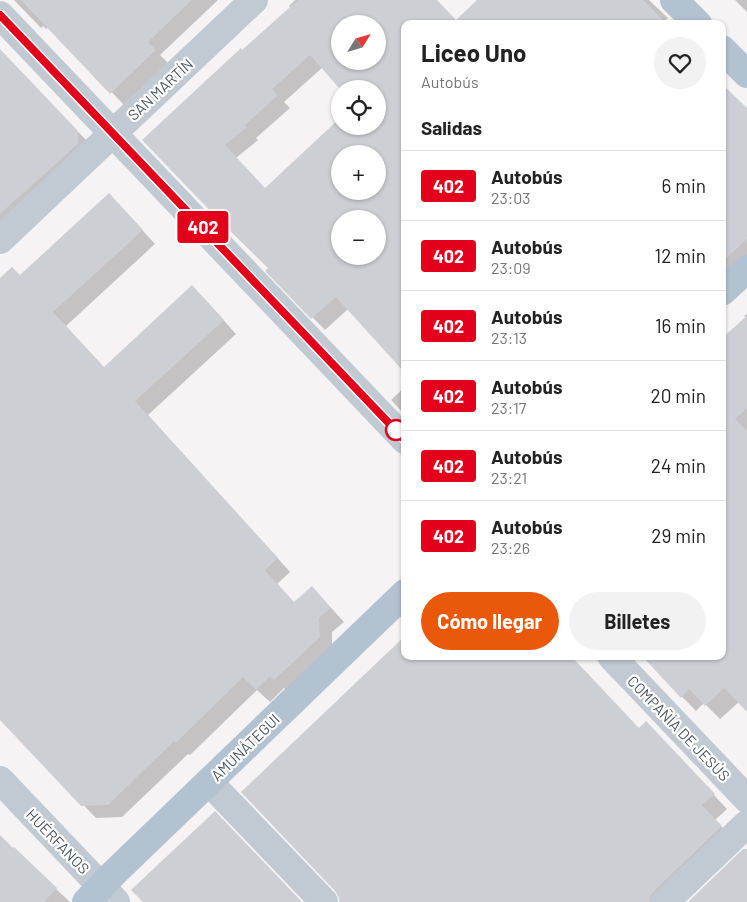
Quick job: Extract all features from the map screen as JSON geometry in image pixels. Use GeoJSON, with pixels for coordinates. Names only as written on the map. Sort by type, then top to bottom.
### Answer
{"type":"FeatureCollection","features":[{"type":"Feature","properties":{"kind":"main road"},"geometry":{"type":"LineString","coordinates":[[674,0],[694,20]]}},
{"type":"Feature","properties":{"kind":"main road"},"geometry":{"type":"LineString","coordinates":[[726,53],[747,74]]}},
{"type":"Feature","properties":{"kind":"main road"},"geometry":{"type":"LineString","coordinates":[[726,288],[747,269]]}},
{"type":"Feature","properties":{"kind":"main road","name":"AMUNÁTEGUI"},"geometry":{"type":"LineString","coordinates":[[101,897],[209,782],[401,597]]}},
{"type":"Feature","properties":{"kind":"street","name":"SAN MARTÍN"},"geometry":{"type":"LineString","coordinates":[[0,240],[254,0]]}},
{"type":"Feature","properties":{"kind":"street"},"geometry":{"type":"LineString","coordinates":[[0,15],[401,436]]}},
{"type":"Feature","properties":{"kind":"street","name":"COMPAÑÍA DE JESÚS"},"geometry":{"type":"LineString","coordinates":[[615,660],[747,799]]}},
{"type":"Feature","properties":{"kind":"street","name":"HUÉRFANOS"},"geometry":{"type":"LineString","coordinates":[[0,780],[101,897]]}},
{"type":"Feature","properties":{"kind":"street"},"geometry":{"type":"LineString","coordinates":[[209,782],[324,902]]}},
{"type":"Feature","properties":{"kind":"street"},"geometry":{"type":"LineString","coordinates":[[665,902],[747,824]]}},
{"type":"Feature","properties":{"kind":"building"},"geometry":{"type":"Polygon","coordinates":[[[21,0],[192,0],[148,42],[156,50],[110,94],[21,0]]]}},
{"type":"Feature","properties":{"kind":"building"},"geometry":{"type":"Polygon","coordinates":[[[298,0],[437,0],[456,20],[401,20],[401,369],[336,297],[311,319],[265,271],[268,268],[142,140],[241,48],[242,50],[298,0]],[[310,55],[272,89],[278,95],[245,125],[247,127],[225,145],[265,188],[331,126],[331,135],[386,135],[386,80],[332,80],[310,55]]]}},
{"type":"Feature","properties":{"kind":"building"},"geometry":{"type":"Polygon","coordinates":[[[477,0],[643,0],[663,20],[456,20],[477,0]]]}},
{"type":"Feature","properties":{"kind":"building"},"geometry":{"type":"Polygon","coordinates":[[[0,49],[78,131],[78,144],[0,214],[0,49]]]}},
{"type":"Feature","properties":{"kind":"building"},"geometry":{"type":"Polygon","coordinates":[[[726,88],[747,108],[747,239],[726,258],[726,88]]]}},
{"type":"Feature","properties":{"kind":"building"},"geometry":{"type":"Polygon","coordinates":[[[109,193],[143,230],[53,312],[104,367],[192,285],[224,320],[135,401],[278,558],[265,570],[294,602],[312,586],[331,608],[319,618],[320,637],[274,680],[270,676],[256,690],[243,677],[176,743],[174,741],[108,805],[81,806],[0,720],[0,278],[12,267],[20,275],[109,193]]]}},
{"type":"Feature","properties":{"kind":"building"},"geometry":{"type":"Polygon","coordinates":[[[747,316],[747,408],[735,419],[747,431],[747,712],[724,688],[705,706],[689,689],[681,698],[646,660],[726,660],[726,334],[747,316]]]}},
{"type":"Feature","properties":{"kind":"building"},"geometry":{"type":"Polygon","coordinates":[[[401,640],[401,660],[575,660],[639,728],[646,721],[715,794],[702,805],[722,826],[654,891],[650,897],[650,902],[339,902],[335,891],[241,792],[401,640]]]}},
{"type":"Feature","properties":{"kind":"building"},"geometry":{"type":"Polygon","coordinates":[[[215,811],[302,902],[143,902],[131,890],[215,811]]]}},
{"type":"Feature","properties":{"kind":"building"},"geometry":{"type":"Polygon","coordinates":[[[0,835],[57,888],[44,902],[0,902],[0,835]]]}},
{"type":"Feature","properties":{"kind":"building"},"geometry":{"type":"Polygon","coordinates":[[[743,849],[747,849],[747,902],[688,902],[743,849]]]}},
{"type":"Feature","properties":{"kind":"bus line","name":"402"},"geometry":{"type":"LineString","coordinates":[[0,15],[401,436]]}}]}
